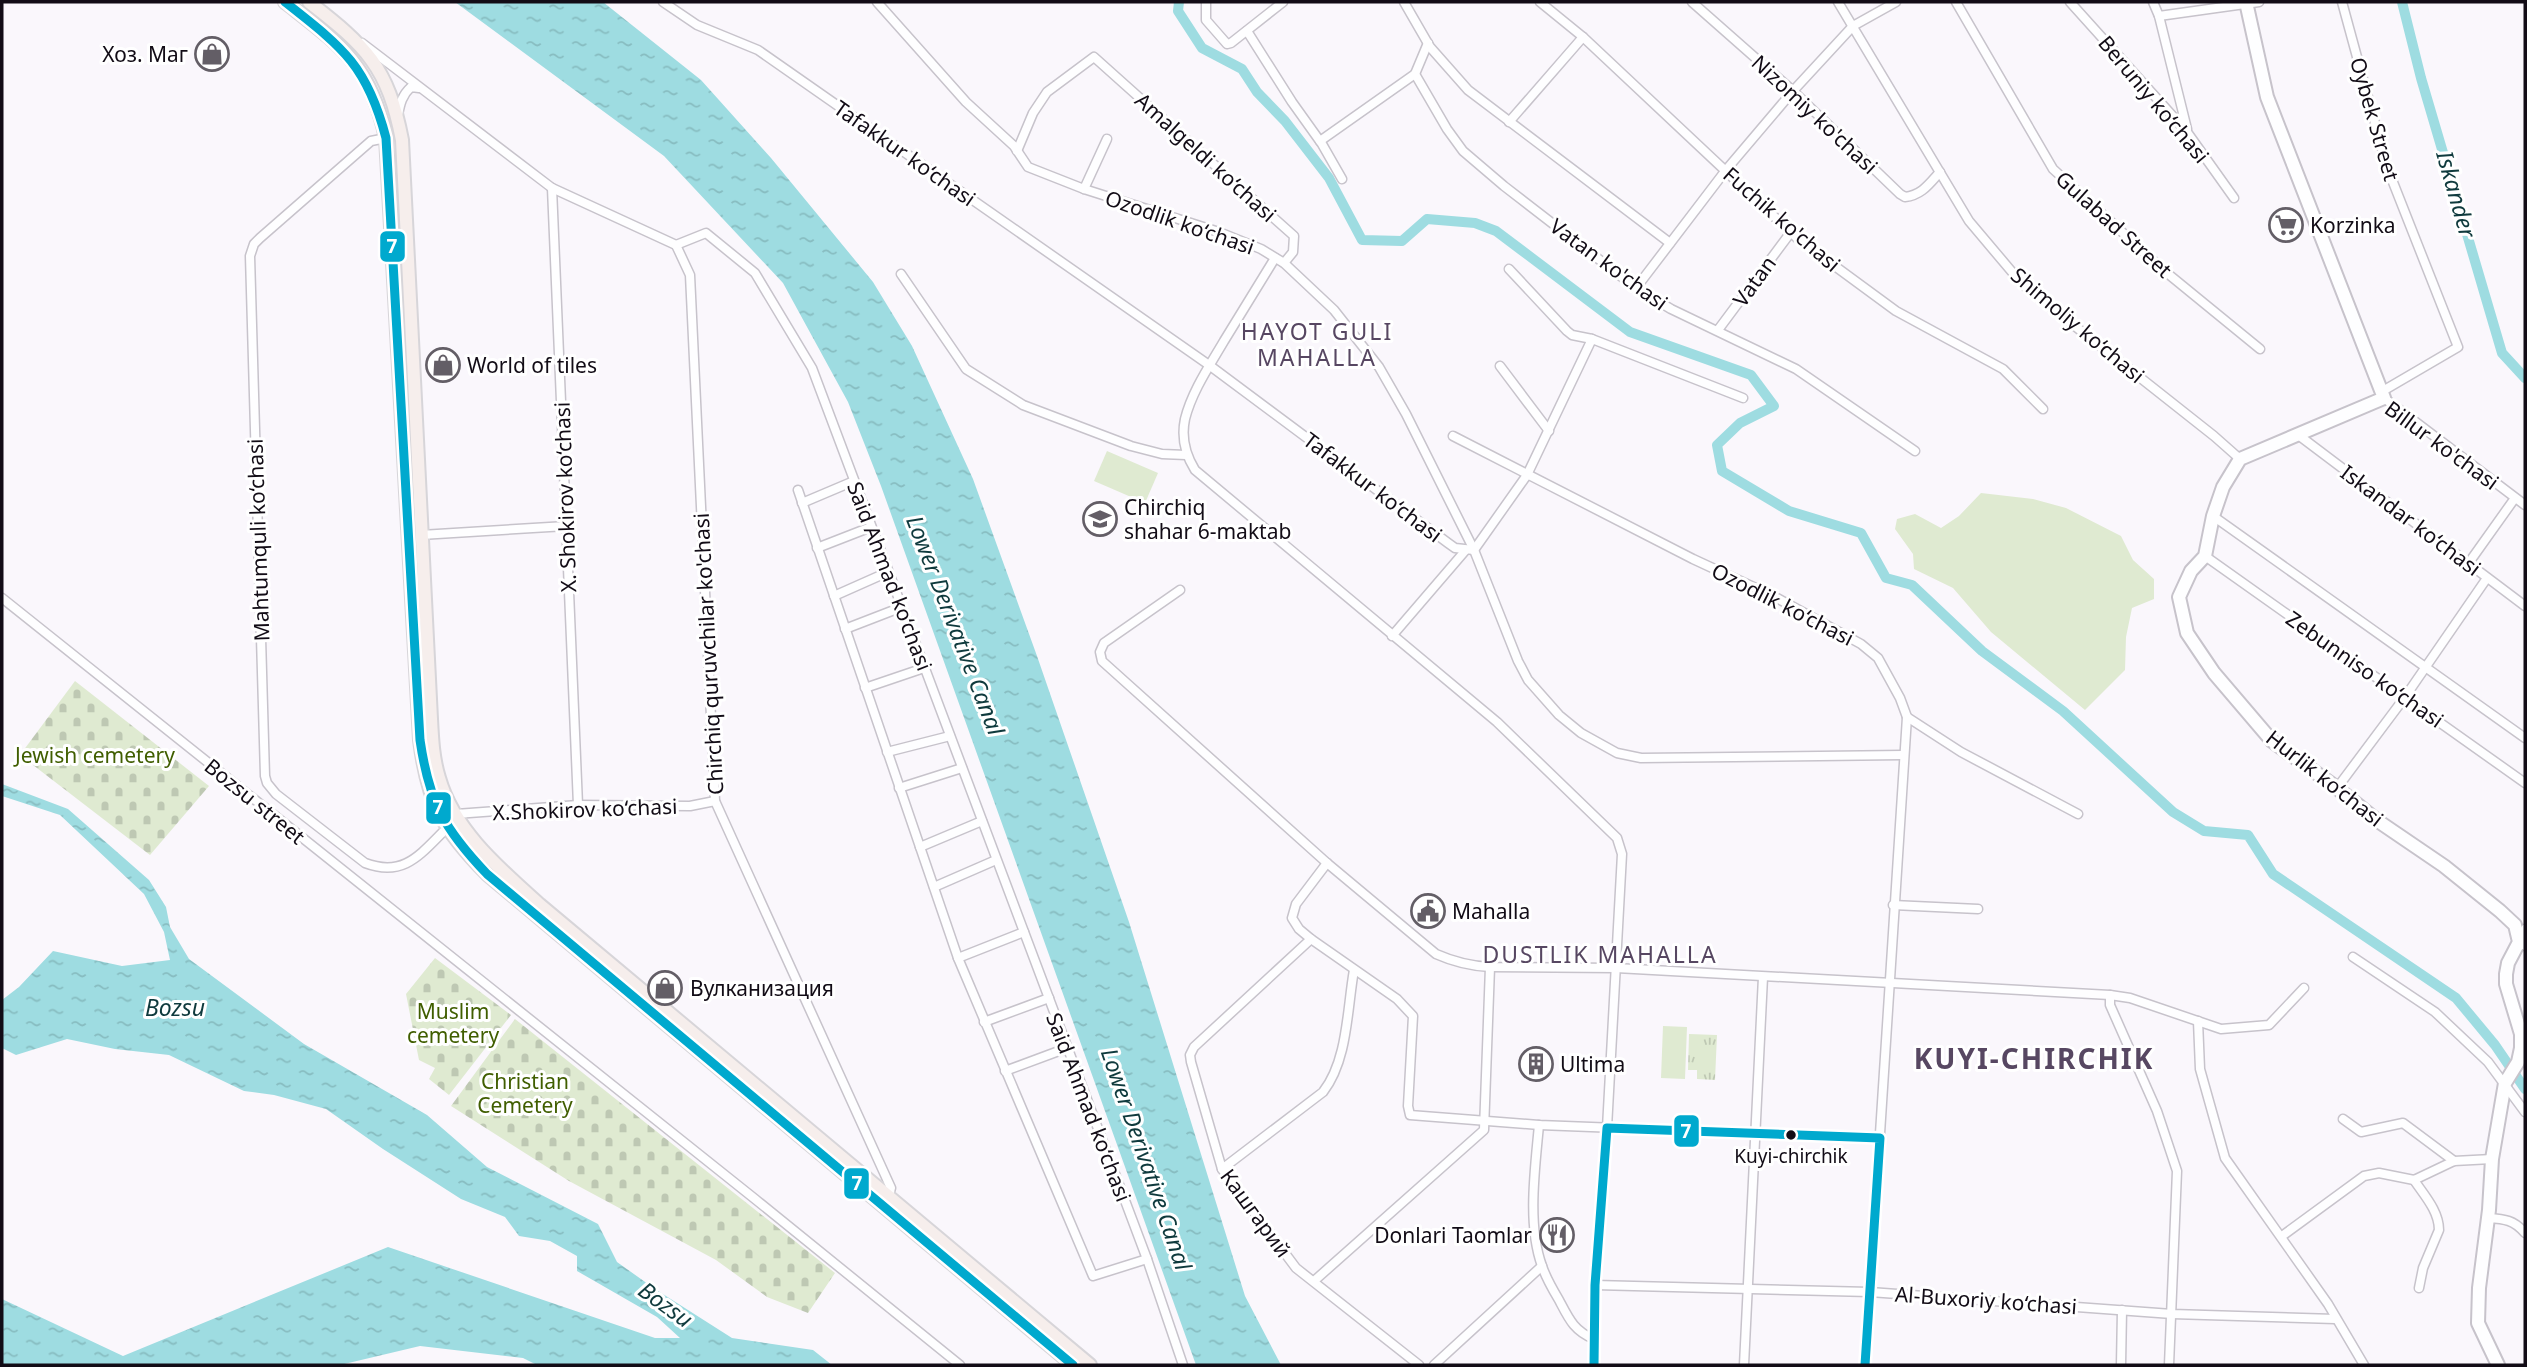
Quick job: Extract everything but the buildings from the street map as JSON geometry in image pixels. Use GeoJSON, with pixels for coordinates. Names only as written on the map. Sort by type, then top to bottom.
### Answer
{"type":"FeatureCollection","features":[{"type":"Feature","properties":{"kind":"main road"},"geometry":{"type":"LineString","coordinates":[[285,2],[351,57],[369,84],[386,138],[409,422],[422,535],[432,743],[439,780],[456,814],[481,849],[524,891],[1090,1365]]}},
{"type":"Feature","properties":{"kind":"main road"},"geometry":{"type":"LineString","coordinates":[[309,2],[350,34],[368,54],[382,74],[398,120],[404,174],[420,740],[427,785],[447,828],[487,874],[1073,1365]]}},
{"type":"Feature","properties":{"kind":"street","name":"Tafakkur ko‘chasi"},"geometry":{"type":"LineString","coordinates":[[663,2],[696,25],[758,50],[1209,365],[1448,543],[1470,550]]}},
{"type":"Feature","properties":{"kind":"street","name":"Ozodlik ko‘chasi"},"geometry":{"type":"LineString","coordinates":[[877,2],[966,102],[1006,137],[1028,167],[1084,189],[1219,232],[1261,248],[1284,263],[1343,319],[1379,367],[1406,414],[1470,550]]}},
{"type":"Feature","properties":{"kind":"street"},"geometry":{"type":"LineString","coordinates":[[1206,2],[1206,20],[1223,42],[1231,43],[1283,2]]}},
{"type":"Feature","properties":{"kind":"street"},"geometry":{"type":"LineString","coordinates":[[1404,2],[1428,43],[1468,90],[1670,243]]}},
{"type":"Feature","properties":{"kind":"street","name":"Fuchik ko'chasi"},"geometry":{"type":"LineString","coordinates":[[1540,2],[1583,37],[1791,232],[1896,311],[2003,369],[2043,408]]}},
{"type":"Feature","properties":{"kind":"street","name":"Nizomiy ko'chasi"},"geometry":{"type":"LineString","coordinates":[[1692,2],[1793,91],[1905,197],[1923,191],[1940,173]]}},
{"type":"Feature","properties":{"kind":"street","name":"Shimoliy ko‘chasi"},"geometry":{"type":"LineString","coordinates":[[1838,2],[1969,221],[2023,285],[2241,459]]}},
{"type":"Feature","properties":{"kind":"street"},"geometry":{"type":"LineString","coordinates":[[1636,288],[1726,170],[1793,91],[1853,26],[1896,2]]}},
{"type":"Feature","properties":{"kind":"street","name":"Gulabad Street"},"geometry":{"type":"LineString","coordinates":[[1956,2],[2053,169],[2167,273],[2260,349]]}},
{"type":"Feature","properties":{"kind":"street","name":"Beruniy ko‘chasi"},"geometry":{"type":"LineString","coordinates":[[2070,2],[2187,132],[2234,198]]}},
{"type":"Feature","properties":{"kind":"street"},"geometry":{"type":"LineString","coordinates":[[2153,2],[2159,16],[2187,132]]}},
{"type":"Feature","properties":{"kind":"street"},"geometry":{"type":"LineString","coordinates":[[2159,16],[2251,2],[2267,97],[2382,395]]}},
{"type":"Feature","properties":{"kind":"street","name":"Oybek Street"},"geometry":{"type":"LineString","coordinates":[[2342,2],[2387,167],[2458,347],[2382,395]]}},
{"type":"Feature","properties":{"kind":"street"},"geometry":{"type":"LineString","coordinates":[[1247,31],[1342,179]]}},
{"type":"Feature","properties":{"kind":"street"},"geometry":{"type":"LineString","coordinates":[[350,34],[552,188],[676,245]]}},
{"type":"Feature","properties":{"kind":"street"},"geometry":{"type":"LineString","coordinates":[[1509,122],[1583,37]]}},
{"type":"Feature","properties":{"kind":"street"},"geometry":{"type":"LineString","coordinates":[[1320,141],[1415,74],[1428,43]]}},
{"type":"Feature","properties":{"kind":"street","name":"Amalgeldi ko‘chasi"},"geometry":{"type":"LineString","coordinates":[[1017,150],[1033,113],[1047,92],[1094,57],[1294,236],[1293,251],[1284,263]]}},
{"type":"Feature","properties":{"kind":"street","name":"Vatan ko'chasi"},"geometry":{"type":"LineString","coordinates":[[1415,74],[1462,151],[1636,288],[1671,309],[1796,369],[1914,451]]}},
{"type":"Feature","properties":{"kind":"street"},"geometry":{"type":"LineString","coordinates":[[398,120],[405,92],[411,87],[422,88]]}},
{"type":"Feature","properties":{"kind":"street","name":"Mahtumquli ko‘chasi"},"geometry":{"type":"LineString","coordinates":[[386,138],[371,141],[361,149],[260,237],[250,256],[265,776],[276,794],[365,863],[374,867],[406,865],[447,828]]}},
{"type":"Feature","properties":{"kind":"street","name":"Ozodlik ko‘chasi"},"geometry":{"type":"LineString","coordinates":[[1084,189],[1107,139]]}},
{"type":"Feature","properties":{"kind":"street","name":"X. Shokirov ko‘chasi"},"geometry":{"type":"LineString","coordinates":[[552,188],[578,805]]}},
{"type":"Feature","properties":{"kind":"street","name":"Vatan"},"geometry":{"type":"LineString","coordinates":[[1718,330],[1791,232]]}},
{"type":"Feature","properties":{"kind":"street","name":"Said Ahmad ko‘chasi"},"geometry":{"type":"LineString","coordinates":[[676,245],[706,233],[755,273],[812,368],[1147,1259],[1183,1365]]}},
{"type":"Feature","properties":{"kind":"street","name":"Chirchiq quruvchilar ko'chasi"},"geometry":{"type":"LineString","coordinates":[[676,245],[690,275],[715,801],[891,1188],[889,1195]]}},
{"type":"Feature","properties":{"kind":"street","name":"Ozodlik ko‘chasi"},"geometry":{"type":"LineString","coordinates":[[1209,365],[1275,258]]}},
{"type":"Feature","properties":{"kind":"street"},"geometry":{"type":"LineString","coordinates":[[1509,269],[1572,335],[1592,339],[1743,398]]}},
{"type":"Feature","properties":{"kind":"street"},"geometry":{"type":"LineString","coordinates":[[901,274],[966,369],[1023,405],[1131,446],[1162,454],[1186,454]]}},
{"type":"Feature","properties":{"kind":"street"},"geometry":{"type":"LineString","coordinates":[[1392,636],[1470,550],[1527,475],[1592,339]]}},
{"type":"Feature","properties":{"kind":"street"},"geometry":{"type":"LineString","coordinates":[[1209,365],[1185,419],[1186,454],[1195,470],[1497,722],[1617,838],[1622,854],[1607,1128],[1595,1285],[1594,1365]]}},
{"type":"Feature","properties":{"kind":"street"},"geometry":{"type":"LineString","coordinates":[[1500,366],[1549,431]]}},
{"type":"Feature","properties":{"kind":"street","name":"Billur ko'chasi"},"geometry":{"type":"LineString","coordinates":[[2241,459],[2382,395],[2525,505]]}},
{"type":"Feature","properties":{"kind":"street","name":"Iskandar ko‘chasi"},"geometry":{"type":"LineString","coordinates":[[2297,434],[2525,606]]}},
{"type":"Feature","properties":{"kind":"street","name":"Ozodlik ko‘chasi"},"geometry":{"type":"LineString","coordinates":[[1453,436],[1693,559],[1775,597],[1861,644],[1878,658],[1900,698],[1906,717]]}},
{"type":"Feature","properties":{"kind":"street","name":"Hurlik ko‘chasi"},"geometry":{"type":"LineString","coordinates":[[2241,459],[2222,486],[2205,556],[2191,571],[2179,597],[2187,633],[2214,673],[2272,741],[2375,819],[2444,866],[2500,911],[2515,925],[2522,944]]}},
{"type":"Feature","properties":{"kind":"street"},"geometry":{"type":"LineString","coordinates":[[802,503],[854,481]]}},
{"type":"Feature","properties":{"kind":"street"},"geometry":{"type":"LineString","coordinates":[[798,490],[958,958],[1093,1276],[1147,1259]]}},
{"type":"Feature","properties":{"kind":"street"},"geometry":{"type":"LineString","coordinates":[[2468,564],[2515,498]]}},
{"type":"Feature","properties":{"kind":"street","name":"Zebunniso ko‘chasi"},"geometry":{"type":"LineString","coordinates":[[2213,516],[2525,738]]}},
{"type":"Feature","properties":{"kind":"street"},"geometry":{"type":"LineString","coordinates":[[422,535],[566,526]]}},
{"type":"Feature","properties":{"kind":"street"},"geometry":{"type":"LineString","coordinates":[[817,548],[872,527]]}},
{"type":"Feature","properties":{"kind":"street"},"geometry":{"type":"LineString","coordinates":[[1470,550],[1528,680],[1559,715],[1603,747],[1641,758],[1903,755]]}},
{"type":"Feature","properties":{"kind":"street","name":"Zebunniso ko‘chasi"},"geometry":{"type":"LineString","coordinates":[[2205,556],[2525,783]]}},
{"type":"Feature","properties":{"kind":"street"},"geometry":{"type":"LineString","coordinates":[[834,596],[888,572]]}},
{"type":"Feature","properties":{"kind":"street"},"geometry":{"type":"LineString","coordinates":[[2337,788],[2487,578]]}},
{"type":"Feature","properties":{"kind":"street"},"geometry":{"type":"LineString","coordinates":[[1180,590],[1104,643],[1100,652],[1102,661],[1327,863],[1436,954],[1451,961],[1490,967],[1616,968],[2110,995],[2130,998],[2221,1029],[2269,1025],[2304,988]]}},
{"type":"Feature","properties":{"kind":"street","name":"Bozsu street"},"geometry":{"type":"LineString","coordinates":[[2,598],[960,1365]]}},
{"type":"Feature","properties":{"kind":"street"},"geometry":{"type":"LineString","coordinates":[[845,629],[902,607]]}},
{"type":"Feature","properties":{"kind":"street"},"geometry":{"type":"LineString","coordinates":[[865,688],[924,667]]}},
{"type":"Feature","properties":{"kind":"street"},"geometry":{"type":"LineString","coordinates":[[1865,1365],[1906,717],[1961,752],[2078,814]]}},
{"type":"Feature","properties":{"kind":"street"},"geometry":{"type":"LineString","coordinates":[[887,752],[950,736]]}},
{"type":"Feature","properties":{"kind":"street"},"geometry":{"type":"LineString","coordinates":[[900,788],[962,768]]}},
{"type":"Feature","properties":{"kind":"street","name":"X.Shokirov ko‘chasi"},"geometry":{"type":"LineString","coordinates":[[456,814],[578,805],[690,806],[715,801]]}},
{"type":"Feature","properties":{"kind":"street"},"geometry":{"type":"LineString","coordinates":[[920,847],[982,821]]}},
{"type":"Feature","properties":{"kind":"street"},"geometry":{"type":"LineString","coordinates":[[934,887],[996,860]]}},
{"type":"Feature","properties":{"kind":"street"},"geometry":{"type":"LineString","coordinates":[[1327,863],[1296,904],[1292,918],[1299,929],[1311,939],[1397,999],[1413,1016],[1408,1107],[1410,1115],[1539,1125],[1880,1138]]}},
{"type":"Feature","properties":{"kind":"street"},"geometry":{"type":"LineString","coordinates":[[1893,905],[1978,909]]}},
{"type":"Feature","properties":{"kind":"street"},"geometry":{"type":"LineString","coordinates":[[2498,1365],[2478,1323],[2479,1288],[2492,1159],[2506,1081],[2518,1062],[2521,1034],[2506,974],[2508,963],[2522,944],[2525,929]]}},
{"type":"Feature","properties":{"kind":"street"},"geometry":{"type":"LineString","coordinates":[[958,958],[1024,932]]}},
{"type":"Feature","properties":{"kind":"street","name":"Кашгарий"},"geometry":{"type":"LineString","coordinates":[[1311,939],[1194,1047],[1190,1055],[1222,1169],[1296,1268],[1419,1365]]}},
{"type":"Feature","properties":{"kind":"street"},"geometry":{"type":"LineString","coordinates":[[2353,957],[2435,1012],[2506,1081],[2525,1112]]}},
{"type":"Feature","properties":{"kind":"street"},"geometry":{"type":"LineString","coordinates":[[1314,1281],[1484,1130],[1490,967]]}},
{"type":"Feature","properties":{"kind":"street"},"geometry":{"type":"LineString","coordinates":[[1222,1169],[1323,1092],[1331,1081],[1340,1057],[1354,970]]}},
{"type":"Feature","properties":{"kind":"street"},"geometry":{"type":"LineString","coordinates":[[1744,1365],[1763,977]]}},
{"type":"Feature","properties":{"kind":"street"},"geometry":{"type":"LineString","coordinates":[[2110,995],[2110,1005],[2157,1111],[2176,1171],[2169,1365]]}},
{"type":"Feature","properties":{"kind":"street"},"geometry":{"type":"LineString","coordinates":[[984,1022],[1049,998]]}},
{"type":"Feature","properties":{"kind":"street"},"geometry":{"type":"LineString","coordinates":[[2198,1021],[2200,1069],[2225,1158],[2328,1304],[2364,1365]]}},
{"type":"Feature","properties":{"kind":"street"},"geometry":{"type":"LineString","coordinates":[[1005,1071],[1067,1048]]}},
{"type":"Feature","properties":{"kind":"street"},"geometry":{"type":"LineString","coordinates":[[2343,1119],[2361,1132],[2403,1123],[2454,1161]]}},
{"type":"Feature","properties":{"kind":"street"},"geometry":{"type":"LineString","coordinates":[[1539,1125],[1534,1185],[1536,1239],[1542,1266],[1568,1317],[1580,1333],[1594,1339]]}},
{"type":"Feature","properties":{"kind":"street"},"geometry":{"type":"LineString","coordinates":[[2282,1236],[2364,1176],[2379,1173],[2414,1180],[2454,1161],[2492,1159]]}},
{"type":"Feature","properties":{"kind":"street"},"geometry":{"type":"LineString","coordinates":[[2414,1180],[2435,1211],[2439,1224],[2418,1288]]}},
{"type":"Feature","properties":{"kind":"street"},"geometry":{"type":"LineString","coordinates":[[2488,1218],[2516,1223],[2525,1233]]}},
{"type":"Feature","properties":{"kind":"street"},"geometry":{"type":"LineString","coordinates":[[1434,1365],[1542,1266]]}},
{"type":"Feature","properties":{"kind":"street","name":"Al-Buxoriy ko‘chasi"},"geometry":{"type":"LineString","coordinates":[[1595,1285],[1870,1292],[2172,1314],[2336,1319]]}},
{"type":"Feature","properties":{"kind":"street"},"geometry":{"type":"LineString","coordinates":[[2121,1365],[2122,1310]]}},
{"type":"Feature","properties":{"kind":"green space"},"geometry":{"type":"Polygon","coordinates":[[[1107,451],[1158,473],[1145,503],[1094,481],[1107,451]]]}},
{"type":"Feature","properties":{"kind":"green space"},"geometry":{"type":"Polygon","coordinates":[[[1981,493],[2033,499],[2066,508],[2121,536],[2133,560],[2154,579],[2154,599],[2132,608],[2126,637],[2125,670],[2085,710],[1991,632],[1953,588],[1914,569],[1913,554],[1895,529],[1897,519],[1915,514],[1941,528],[1959,516],[1981,493]]]}},
{"type":"Feature","properties":{"kind":"green space","name":"Jewish cemetery"},"geometry":{"type":"Polygon","coordinates":[[[75,681],[209,786],[150,855],[20,755],[75,681]]]}},
{"type":"Feature","properties":{"kind":"green space","name":"Muslim cemetery"},"geometry":{"type":"Polygon","coordinates":[[[435,958],[511,1015],[449,1095],[429,1079],[435,1068],[419,1060],[406,994],[435,958]]]}},
{"type":"Feature","properties":{"kind":"green space","name":"Christian Cemetery"},"geometry":{"type":"Polygon","coordinates":[[[515,1019],[835,1273],[808,1313],[767,1297],[716,1260],[569,1181],[451,1106],[515,1019]]]}},
{"type":"Feature","properties":{"kind":"green space"},"geometry":{"type":"Polygon","coordinates":[[[1663,1026],[1687,1027],[1685,1079],[1661,1078],[1663,1026]]]}},
{"type":"Feature","properties":{"kind":"green space"},"geometry":{"type":"Polygon","coordinates":[[[1689,1034],[1717,1035],[1715,1080],[1697,1079],[1697,1070],[1688,1070],[1689,1034]]]}},
{"type":"Feature","properties":{"kind":"water","name":"Lower Derivative Canal"},"geometry":{"type":"Polygon","coordinates":[[[455,2],[603,2],[701,80],[771,158],[873,282],[912,346],[973,479],[1129,922],[1245,1296],[1281,1365],[1196,1365],[881,486],[848,402],[783,283],[664,156],[455,2]]]}},
{"type":"Feature","properties":{"kind":"water","name":"Bozsu"},"geometry":{"type":"Polygon","coordinates":[[[2,784],[68,809],[149,880],[166,907],[170,927],[189,959],[304,1044],[427,1115],[487,1167],[598,1224],[617,1262],[732,1338],[813,1350],[832,1365],[537,1365],[523,1358],[420,1346],[340,1365],[2,1365],[2,1299],[123,1356],[388,1247],[655,1338],[680,1338],[657,1317],[577,1271],[577,1256],[550,1241],[519,1236],[505,1217],[461,1199],[326,1109],[274,1095],[244,1091],[169,1055],[115,1049],[67,1039],[16,1055],[2,1048],[2,1000],[19,987],[53,951],[122,966],[170,960],[164,932],[144,894],[60,815],[2,796],[2,784]]]}},
{"type":"Feature","properties":{"kind":"waterway"},"geometry":{"type":"LineString","coordinates":[[1179,2],[1178,11],[1202,48],[1242,69],[1257,92],[1285,121],[1329,178],[1362,240],[1402,241],[1427,219],[1475,223],[1496,231],[1630,332],[1751,375],[1774,406],[1740,423],[1717,445],[1722,471],[1789,511],[1861,533],[1886,578],[1912,585],[1982,651],[2063,711],[2173,812],[2204,831],[2248,835],[2273,874],[2456,998],[2495,1045],[2525,1089]]}},
{"type":"Feature","properties":{"kind":"waterway","name":"Iskander"},"geometry":{"type":"LineString","coordinates":[[2402,2],[2421,78],[2502,353],[2525,378]]}},
{"type":"Feature","properties":{"kind":"transit line","name":"7"},"geometry":{"type":"LineString","coordinates":[[285,2],[322,32],[350,60],[370,92],[386,138],[420,740],[428,781],[449,828],[487,874],[1073,1365]]}},
{"type":"Feature","properties":{"kind":"transit line","name":"7"},"geometry":{"type":"LineString","coordinates":[[1594,1365],[1595,1285],[1607,1128],[1880,1138],[1865,1365]]}},
{"type":"Feature","properties":{"kind":"place","name":"Хоз. Маг"},"geometry":{"type":"Point","coordinates":[212,54]}},
{"type":"Feature","properties":{"kind":"place","name":"Korzinka"},"geometry":{"type":"Point","coordinates":[2286,225]}},
{"type":"Feature","properties":{"kind":"place","name":"World of tiles"},"geometry":{"type":"Point","coordinates":[443,365]}},
{"type":"Feature","properties":{"kind":"place","name":"Chirchiq shahar 6-maktab"},"geometry":{"type":"Point","coordinates":[1100,519]}},
{"type":"Feature","properties":{"kind":"place","name":"Mahalla"},"geometry":{"type":"Point","coordinates":[1428,911]}},
{"type":"Feature","properties":{"kind":"place","name":"Вулканизация"},"geometry":{"type":"Point","coordinates":[665,988]}},
{"type":"Feature","properties":{"kind":"place","name":"Ultima"},"geometry":{"type":"Point","coordinates":[1536,1064]}},
{"type":"Feature","properties":{"kind":"place","name":"Kuyi-chirchik"},"geometry":{"type":"Point","coordinates":[1791,1135]}},
{"type":"Feature","properties":{"kind":"place","name":"Donlari Taomlar"},"geometry":{"type":"Point","coordinates":[1557,1235]}},
{"type":"Feature","properties":{"kind":"district","name":"HAYOT GULI MAHALLA"},"geometry":{"type":"Point","coordinates":[1317,344]}},
{"type":"Feature","properties":{"kind":"district","name":"DUSTLIK MAHALLA"},"geometry":{"type":"Point","coordinates":[1600,954]}},
{"type":"Feature","properties":{"kind":"district","name":"KUYI-CHIRCHIK"},"geometry":{"type":"Point","coordinates":[2034,1058]}}]}
